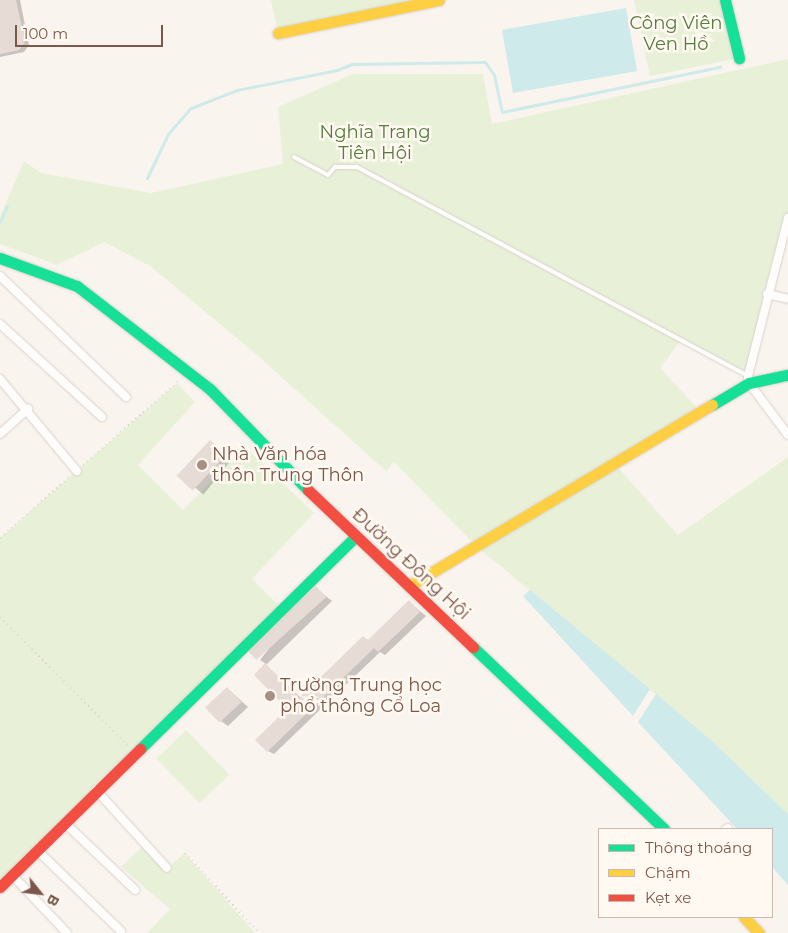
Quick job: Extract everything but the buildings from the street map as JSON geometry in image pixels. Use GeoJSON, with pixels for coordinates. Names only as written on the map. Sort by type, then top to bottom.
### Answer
{"type":"FeatureCollection","features":[{"type":"Feature","properties":{"kind":"street"},"geometry":{"type":"LineString","coordinates":[[278,33],[439,0]]}},
{"type":"Feature","properties":{"kind":"street"},"geometry":{"type":"LineString","coordinates":[[725,0],[739,58]]}},
{"type":"Feature","properties":{"kind":"street"},"geometry":{"type":"LineString","coordinates":[[788,218],[767,294],[748,379],[788,435]]}},
{"type":"Feature","properties":{"kind":"street","name":"Đường Đông Hội"},"geometry":{"type":"LineString","coordinates":[[0,258],[77,286],[210,389],[356,536],[391,575],[410,586],[663,828]]}},
{"type":"Feature","properties":{"kind":"street"},"geometry":{"type":"LineString","coordinates":[[0,276],[126,397]]}},
{"type":"Feature","properties":{"kind":"street"},"geometry":{"type":"LineString","coordinates":[[767,294],[788,299]]}},
{"type":"Feature","properties":{"kind":"street"},"geometry":{"type":"LineString","coordinates":[[0,324],[102,417]]}},
{"type":"Feature","properties":{"kind":"street"},"geometry":{"type":"LineString","coordinates":[[410,586],[748,379],[788,375]]}},
{"type":"Feature","properties":{"kind":"street"},"geometry":{"type":"LineString","coordinates":[[0,378],[28,409],[76,471]]}},
{"type":"Feature","properties":{"kind":"street"},"geometry":{"type":"LineString","coordinates":[[0,434],[28,409]]}},
{"type":"Feature","properties":{"kind":"street"},"geometry":{"type":"LineString","coordinates":[[0,887],[96,790],[138,755],[356,536]]}},
{"type":"Feature","properties":{"kind":"street"},"geometry":{"type":"LineString","coordinates":[[96,790],[167,868]]}},
{"type":"Feature","properties":{"kind":"street"},"geometry":{"type":"LineString","coordinates":[[65,822],[135,890]]}},
{"type":"Feature","properties":{"kind":"street"},"geometry":{"type":"LineString","coordinates":[[37,850],[121,931]]}},
{"type":"Feature","properties":{"kind":"street"},"geometry":{"type":"LineString","coordinates":[[12,875],[67,933]]}},
{"type":"Feature","properties":{"kind":"street"},"geometry":{"type":"LineString","coordinates":[[745,918],[759,933]]}},
{"type":"Feature","properties":{"kind":"lane"},"geometry":{"type":"LineString","coordinates":[[294,157],[328,175],[335,167],[357,167],[748,379]]}},
{"type":"Feature","properties":{"kind":"path"},"geometry":{"type":"LineString","coordinates":[[0,538],[189,372]]}},
{"type":"Feature","properties":{"kind":"path"},"geometry":{"type":"LineString","coordinates":[[0,618],[138,755]]}},
{"type":"Feature","properties":{"kind":"path"},"geometry":{"type":"LineString","coordinates":[[185,853],[259,933]]}},
{"type":"Feature","properties":{"kind":"green space"},"geometry":{"type":"Polygon","coordinates":[[[271,0],[439,0],[278,33],[271,0]]]}},
{"type":"Feature","properties":{"kind":"green space","name":"Công Viên Ven Hồ"},"geometry":{"type":"Polygon","coordinates":[[[634,0],[725,0],[739,58],[650,76],[634,0]]]}},
{"type":"Feature","properties":{"kind":"green space","name":"Nghĩa Trang Tiên Hội"},"geometry":{"type":"Polygon","coordinates":[[[788,59],[788,220],[748,376],[681,340],[660,368],[701,412],[615,464],[678,535],[788,457],[788,814],[711,740],[476,546],[394,462],[386,471],[250,349],[150,266],[104,242],[57,265],[0,244],[0,216],[24,161],[41,173],[151,193],[283,164],[278,107],[353,74],[483,74],[492,124],[788,59]]]}},
{"type":"Feature","properties":{"kind":"green space"},"geometry":{"type":"Polygon","coordinates":[[[177,383],[195,402],[138,465],[183,510],[245,447],[314,513],[252,579],[283,610],[0,888],[0,538],[177,383]]]}},
{"type":"Feature","properties":{"kind":"green space"},"geometry":{"type":"Polygon","coordinates":[[[186,730],[229,775],[200,803],[157,758],[186,730]]]}},
{"type":"Feature","properties":{"kind":"green space"},"geometry":{"type":"Polygon","coordinates":[[[145,844],[167,868],[185,853],[255,933],[147,933],[170,909],[121,867],[145,844]]]}},
{"type":"Feature","properties":{"kind":"water"},"geometry":{"type":"Polygon","coordinates":[[[626,8],[637,71],[513,93],[502,30],[626,8]]]}},
{"type":"Feature","properties":{"kind":"water"},"geometry":{"type":"Polygon","coordinates":[[[530,590],[650,689],[633,716],[523,596],[530,590]]]}},
{"type":"Feature","properties":{"kind":"water"},"geometry":{"type":"Polygon","coordinates":[[[656,694],[711,740],[788,814],[788,885],[773,868],[773,828],[736,828],[638,722],[656,694]]]}},
{"type":"Feature","properties":{"kind":"waterway"},"geometry":{"type":"LineString","coordinates":[[147,178],[168,134],[191,108],[237,90],[337,70],[352,64],[485,62],[494,75],[502,112],[720,67]]}},
{"type":"Feature","properties":{"kind":"waterway"},"geometry":{"type":"LineString","coordinates":[[0,222],[7,206]]}},
{"type":"Feature","properties":{"kind":"traffic: fast"},"geometry":{"type":"LineString","coordinates":[[725,0],[739,58]]}},
{"type":"Feature","properties":{"kind":"traffic: fast"},"geometry":{"type":"LineString","coordinates":[[0,258],[77,286],[210,389],[308,490]]}},
{"type":"Feature","properties":{"kind":"traffic: fast"},"geometry":{"type":"LineString","coordinates":[[712,405],[749,383],[788,375]]}},
{"type":"Feature","properties":{"kind":"traffic: fast"},"geometry":{"type":"LineString","coordinates":[[140,749],[356,536]]}},
{"type":"Feature","properties":{"kind":"traffic: fast"},"geometry":{"type":"LineString","coordinates":[[473,647],[663,828]]}},
{"type":"Feature","properties":{"kind":"traffic: slow"},"geometry":{"type":"LineString","coordinates":[[278,33],[439,0]]}},
{"type":"Feature","properties":{"kind":"traffic: slow"},"geometry":{"type":"LineString","coordinates":[[409,586],[712,405]]}},
{"type":"Feature","properties":{"kind":"traffic: slow"},"geometry":{"type":"LineString","coordinates":[[745,918],[759,933]]}},
{"type":"Feature","properties":{"kind":"traffic: jam"},"geometry":{"type":"LineString","coordinates":[[308,490],[473,647]]}},
{"type":"Feature","properties":{"kind":"traffic: jam"},"geometry":{"type":"LineString","coordinates":[[0,887],[140,749]]}},
{"type":"Feature","properties":{"kind":"place","name":"Nhà Văn hóa thôn Trung Thôn"},"geometry":{"type":"Point","coordinates":[202,465]}},
{"type":"Feature","properties":{"kind":"place","name":"Trường Trung học phổ thông Cổ Loa"},"geometry":{"type":"Point","coordinates":[270,696]}}]}
